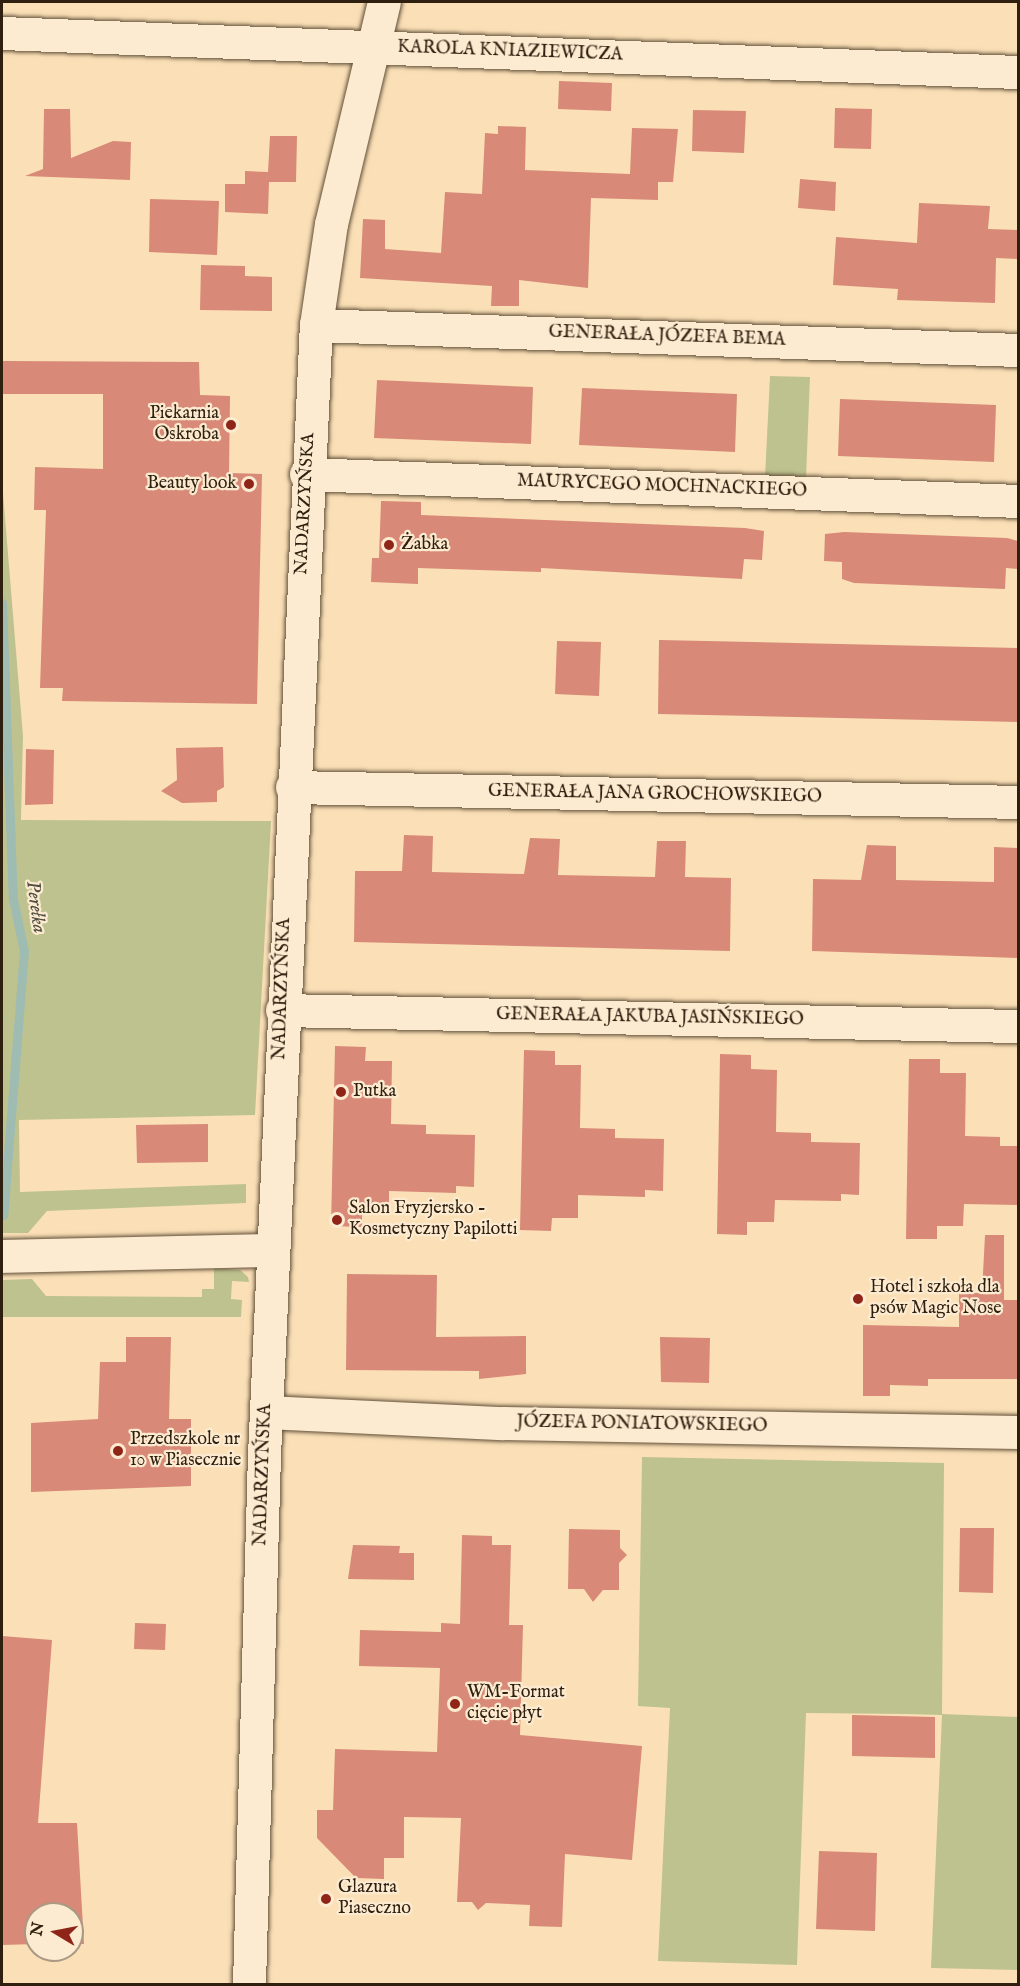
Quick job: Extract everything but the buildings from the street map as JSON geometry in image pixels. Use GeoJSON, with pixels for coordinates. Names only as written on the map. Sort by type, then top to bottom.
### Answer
{"type":"FeatureCollection","features":[{"type":"Feature","properties":{"kind":"street","name":"NADARZYŃSKA"},"geometry":{"type":"LineString","coordinates":[[249,1984],[266,1412],[282,1010],[306,474],[316,325],[331,224],[384,2]]}},
{"type":"Feature","properties":{"kind":"street","name":"KAROLA KNIAZIEWICZA"},"geometry":{"type":"LineString","coordinates":[[2,33],[1018,72]]}},
{"type":"Feature","properties":{"kind":"street","name":"GENERAŁA JÓZEFA BEMA"},"geometry":{"type":"LineString","coordinates":[[316,325],[1018,350]]}},
{"type":"Feature","properties":{"kind":"street","name":"MAURYCEGO MOCHNACKIEGO"},"geometry":{"type":"LineString","coordinates":[[306,474],[1018,501]]}},
{"type":"Feature","properties":{"kind":"street","name":"GENERAŁA JANA GROCHOWSKIEGO"},"geometry":{"type":"LineString","coordinates":[[292,787],[1018,802]]}},
{"type":"Feature","properties":{"kind":"street","name":"GENERAŁA JAKUBA JASIŃSKIEGO"},"geometry":{"type":"LineString","coordinates":[[282,1010],[1018,1026]]}},
{"type":"Feature","properties":{"kind":"street"},"geometry":{"type":"LineString","coordinates":[[2,1256],[273,1250]]}},
{"type":"Feature","properties":{"kind":"street","name":"JÓZEFA PONIATOWSKIEGO"},"geometry":{"type":"LineString","coordinates":[[266,1412],[503,1423],[1018,1432]]}},
{"type":"Feature","properties":{"kind":"green space"},"geometry":{"type":"Polygon","coordinates":[[[770,376],[810,377],[806,478],[765,477],[770,376]]]}},
{"type":"Feature","properties":{"kind":"green space"},"geometry":{"type":"Polygon","coordinates":[[[2,481],[23,736],[21,820],[271,821],[255,1115],[19,1120],[20,1192],[246,1184],[246,1203],[47,1211],[28,1233],[2,1233],[2,481]]]}},
{"type":"Feature","properties":{"kind":"green space"},"geometry":{"type":"Polygon","coordinates":[[[214,1268],[240,1270],[248,1277],[249,1282],[232,1281],[231,1299],[242,1300],[241,1317],[3,1317],[2,1330],[2,1280],[32,1279],[46,1296],[202,1297],[202,1289],[214,1289],[214,1268]]]}},
{"type":"Feature","properties":{"kind":"green space"},"geometry":{"type":"Polygon","coordinates":[[[642,1457],[944,1463],[942,1714],[1018,1717],[1018,1970],[931,1968],[942,1715],[907,1714],[806,1713],[797,1965],[658,1961],[670,1708],[638,1706],[642,1457]]]}},
{"type":"Feature","properties":{"kind":"waterway","name":"Perełka"},"geometry":{"type":"LineString","coordinates":[[2,603],[13,899],[24,951],[3,1215]]}},
{"type":"Feature","properties":{"kind":"place","name":"Piekarnia Oskroba"},"geometry":{"type":"Point","coordinates":[231,425]}},
{"type":"Feature","properties":{"kind":"place","name":"Beauty look"},"geometry":{"type":"Point","coordinates":[249,484]}},
{"type":"Feature","properties":{"kind":"place","name":"Żabka"},"geometry":{"type":"Point","coordinates":[389,545]}},
{"type":"Feature","properties":{"kind":"place","name":"Putka"},"geometry":{"type":"Point","coordinates":[341,1092]}},
{"type":"Feature","properties":{"kind":"place","name":"Salon Fryzjersko - Kosmetyczny Papilotti"},"geometry":{"type":"Point","coordinates":[337,1220]}},
{"type":"Feature","properties":{"kind":"place","name":"Hotel i szkoła dla psów Magic Nose"},"geometry":{"type":"Point","coordinates":[858,1299]}},
{"type":"Feature","properties":{"kind":"place","name":"Przedszkole nr 10 w Piasecznie"},"geometry":{"type":"Point","coordinates":[118,1451]}},
{"type":"Feature","properties":{"kind":"place","name":"WM-Format cięcie płyt"},"geometry":{"type":"Point","coordinates":[455,1704]}},
{"type":"Feature","properties":{"kind":"place","name":"Glazura Piaseczno"},"geometry":{"type":"Point","coordinates":[326,1899]}}]}
